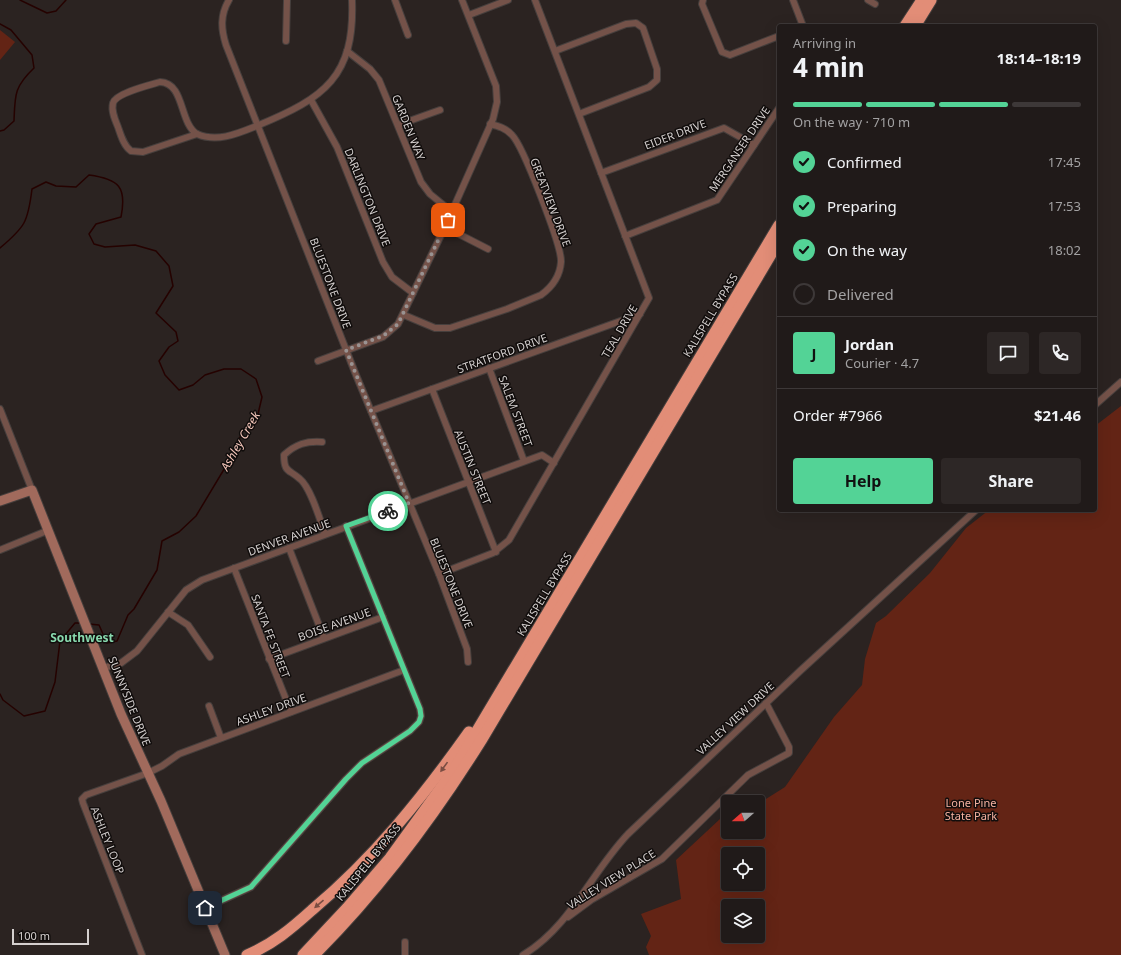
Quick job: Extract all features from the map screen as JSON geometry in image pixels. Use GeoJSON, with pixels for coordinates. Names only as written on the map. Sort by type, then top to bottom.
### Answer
{"type":"FeatureCollection","features":[{"type":"Feature","properties":{"kind":"highway"},"geometry":{"type":"LineString","coordinates":[[906,24],[922,0]]}},
{"type":"Feature","properties":{"kind":"highway"},"geometry":{"type":"LineString","coordinates":[[916,24],[931,0]]}},
{"type":"Feature","properties":{"kind":"highway","name":"KALISPELL BYPASS"},"geometry":{"type":"LineString","coordinates":[[303,955],[357,897],[408,834],[452,771],[777,228]]}},
{"type":"Feature","properties":{"kind":"highway","name":"KALISPELL BYPASS"},"geometry":{"type":"LineString","coordinates":[[314,955],[380,883],[420,832],[452,785],[482,739],[777,245]]}},
{"type":"Feature","properties":{"kind":"highway"},"geometry":{"type":"LineString","coordinates":[[247,955],[264,947],[283,934],[333,892],[368,858],[420,799],[501,691]]}},
{"type":"Feature","properties":{"kind":"street","name":"BLUESTONE DRIVE"},"geometry":{"type":"LineString","coordinates":[[229,0],[222,15],[223,35],[346,350],[439,574],[467,649],[468,662]]}},
{"type":"Feature","properties":{"kind":"street"},"geometry":{"type":"LineString","coordinates":[[286,41],[287,0]]}},
{"type":"Feature","properties":{"kind":"street"},"geometry":{"type":"LineString","coordinates":[[197,134],[143,152],[131,151],[126,146],[115,119],[112,108],[114,101],[119,96],[156,83],[167,84],[175,92],[189,126],[197,134],[207,137],[222,137],[287,113],[311,100],[334,78],[347,52],[352,30],[352,0]]}},
{"type":"Feature","properties":{"kind":"street"},"geometry":{"type":"LineString","coordinates":[[395,0],[408,35]]}},
{"type":"Feature","properties":{"kind":"street"},"geometry":{"type":"LineString","coordinates":[[318,360],[389,333],[396,328],[404,315],[413,293],[445,228],[490,124],[497,102],[496,86],[462,0]]}},
{"type":"Feature","properties":{"kind":"street"},"geometry":{"type":"LineString","coordinates":[[469,15],[508,0]]}},
{"type":"Feature","properties":{"kind":"street","name":"TEAL DRIVE"},"geometry":{"type":"LineString","coordinates":[[439,574],[496,552],[513,534],[649,298],[535,0]]}},
{"type":"Feature","properties":{"kind":"street"},"geometry":{"type":"LineString","coordinates":[[703,0],[702,4],[722,52],[730,55],[777,37]]}},
{"type":"Feature","properties":{"kind":"street"},"geometry":{"type":"LineString","coordinates":[[793,0],[802,24]]}},
{"type":"Feature","properties":{"kind":"street"},"geometry":{"type":"LineString","coordinates":[[868,0],[875,4]]}},
{"type":"Feature","properties":{"kind":"street"},"geometry":{"type":"LineString","coordinates":[[555,51],[626,24],[636,23],[643,28],[657,69],[658,77],[656,82],[649,87],[579,114]]}},
{"type":"Feature","properties":{"kind":"street","name":"GARDEN WAY"},"geometry":{"type":"LineString","coordinates":[[347,52],[370,69],[379,80],[423,186],[430,194],[452,212]]}},
{"type":"Feature","properties":{"kind":"street","name":"DARLINGTON DRIVE"},"geometry":{"type":"LineString","coordinates":[[311,100],[337,147],[383,262],[392,277],[413,293]]}},
{"type":"Feature","properties":{"kind":"street"},"geometry":{"type":"LineString","coordinates":[[398,125],[440,110]]}},
{"type":"Feature","properties":{"kind":"street","name":"MERGANSER DRIVE"},"geometry":{"type":"LineString","coordinates":[[626,236],[717,200],[777,111]]}},
{"type":"Feature","properties":{"kind":"street","name":"GREATVIEW DRIVE"},"geometry":{"type":"LineString","coordinates":[[404,315],[435,328],[455,327],[536,297],[550,288],[556,279],[560,265],[559,247],[519,146],[511,134],[502,128],[490,124]]}},
{"type":"Feature","properties":{"kind":"street","name":"EIDER DRIVE"},"geometry":{"type":"LineString","coordinates":[[601,173],[724,128],[754,145]]}},
{"type":"Feature","properties":{"kind":"street"},"geometry":{"type":"LineString","coordinates":[[445,228],[488,248]]}},
{"type":"Feature","properties":{"kind":"street","name":"STRATFORD DRIVE"},"geometry":{"type":"LineString","coordinates":[[371,411],[640,314]]}},
{"type":"Feature","properties":{"kind":"street","name":"SALEM STREET"},"geometry":{"type":"LineString","coordinates":[[489,368],[524,462]]}},
{"type":"Feature","properties":{"kind":"street"},"geometry":{"type":"LineString","coordinates":[[1097,403],[1121,382]]}},
{"type":"Feature","properties":{"kind":"street","name":"AUSTIN STREET"},"geometry":{"type":"LineString","coordinates":[[432,389],[496,552]]}},
{"type":"Feature","properties":{"kind":"street","name":"SUNNYSIDE DRIVE"},"geometry":{"type":"LineString","coordinates":[[0,409],[121,714],[167,814],[225,955]]}},
{"type":"Feature","properties":{"kind":"street"},"geometry":{"type":"LineString","coordinates":[[322,442],[307,441],[292,448],[284,455],[284,465],[289,473],[301,479],[308,492],[325,534]]}},
{"type":"Feature","properties":{"kind":"street","name":"DENVER AVENUE"},"geometry":{"type":"LineString","coordinates":[[103,668],[121,663],[136,651],[191,586],[202,580],[469,481],[542,456],[554,463]]}},
{"type":"Feature","properties":{"kind":"street"},"geometry":{"type":"LineString","coordinates":[[0,501],[32,490]]}},
{"type":"Feature","properties":{"kind":"street","name":"VALLEY VIEW DRIVE"},"geometry":{"type":"LineString","coordinates":[[523,955],[547,937],[565,919],[618,844],[766,703],[974,512]]}},
{"type":"Feature","properties":{"kind":"street"},"geometry":{"type":"LineString","coordinates":[[205,908],[251,887],[346,779],[362,763],[410,731],[419,722],[421,716],[420,709],[346,526]]}},
{"type":"Feature","properties":{"kind":"street"},"geometry":{"type":"LineString","coordinates":[[0,550],[49,530]]}},
{"type":"Feature","properties":{"kind":"street"},"geometry":{"type":"LineString","coordinates":[[289,548],[324,638]]}},
{"type":"Feature","properties":{"kind":"street","name":"SANTA FE STREET"},"geometry":{"type":"LineString","coordinates":[[234,568],[290,712]]}},
{"type":"Feature","properties":{"kind":"street"},"geometry":{"type":"LineString","coordinates":[[168,612],[188,625],[210,657]]}},
{"type":"Feature","properties":{"kind":"street","name":"BOISE AVENUE"},"geometry":{"type":"LineString","coordinates":[[270,659],[383,617]]}},
{"type":"Feature","properties":{"kind":"street","name":"ASHLEY DRIVE"},"geometry":{"type":"LineString","coordinates":[[148,773],[162,766],[179,754],[404,670]]}},
{"type":"Feature","properties":{"kind":"street","name":"VALLEY VIEW PLACE"},"geometry":{"type":"LineString","coordinates":[[565,919],[591,900],[662,859],[748,775],[789,753],[789,747],[766,703]]}},
{"type":"Feature","properties":{"kind":"street"},"geometry":{"type":"LineString","coordinates":[[209,706],[221,738]]}},
{"type":"Feature","properties":{"kind":"street","name":"ASHLEY LOOP"},"geometry":{"type":"LineString","coordinates":[[142,955],[82,799],[91,793],[148,773]]}},
{"type":"Feature","properties":{"kind":"street"},"geometry":{"type":"LineString","coordinates":[[405,942],[405,955]]}},
{"type":"Feature","properties":{"kind":"green space"},"geometry":{"type":"Polygon","coordinates":[[[0,30],[15,42],[0,60],[0,30]]]}},
{"type":"Feature","properties":{"kind":"green space","name":"Lone Pine State Park"},"geometry":{"type":"Polygon","coordinates":[[[1121,406],[1121,955],[649,955],[646,947],[651,936],[641,914],[681,899],[676,860],[721,819],[721,839],[765,839],[765,800],[785,787],[834,717],[862,685],[865,659],[876,623],[886,616],[930,573],[966,528],[986,512],[1097,512],[1097,424],[1121,406]]]}},
{"type":"Feature","properties":{"kind":"waterway","name":"Ashley Creek"},"geometry":{"type":"LineString","coordinates":[[20,0],[47,13],[56,11],[66,0]]}},
{"type":"Feature","properties":{"kind":"waterway","name":"Ashley Creek"},"geometry":{"type":"LineString","coordinates":[[0,24],[11,30],[32,55],[34,68],[19,86],[15,98],[14,121],[4,130],[0,131]]}},
{"type":"Feature","properties":{"kind":"waterway","name":"Ashley Creek"},"geometry":{"type":"LineString","coordinates":[[0,248],[15,235],[24,223],[29,209],[32,189],[46,182],[56,186],[76,187],[89,175],[108,179],[114,182],[118,186],[123,198],[121,217],[96,224],[89,234],[94,244],[105,247],[135,245],[156,251],[169,266],[173,286],[156,313],[176,332],[178,341],[169,347],[159,361],[165,375],[179,390],[193,385],[205,375],[224,369],[241,369],[256,379],[262,397],[258,414],[244,429],[229,461],[196,516],[179,532],[162,541],[157,570],[134,609],[128,615],[117,641],[107,643],[99,625],[89,624]]}},
{"type":"Feature","properties":{"kind":"waterway","name":"Ashley Creek"},"geometry":{"type":"LineString","coordinates":[[0,694],[3,700],[24,716],[45,711],[55,682],[60,641],[75,623],[81,623]]}},
{"type":"Feature","properties":{"kind":"way so far"},"geometry":{"type":"LineString","coordinates":[[388,511],[409,503],[346,350],[383,336],[396,328],[404,315],[448,220]]}},
{"type":"Feature","properties":{"kind":"district","name":"Southwest"},"geometry":{"type":"Point","coordinates":[82,637]}},
{"type":"Feature","properties":{"kind":"route"},"geometry":{"type":"LineString","coordinates":[[205,908],[241,893],[251,887],[334,792],[362,763],[410,731],[419,722],[421,716],[420,709],[346,526],[388,511]]}}]}
